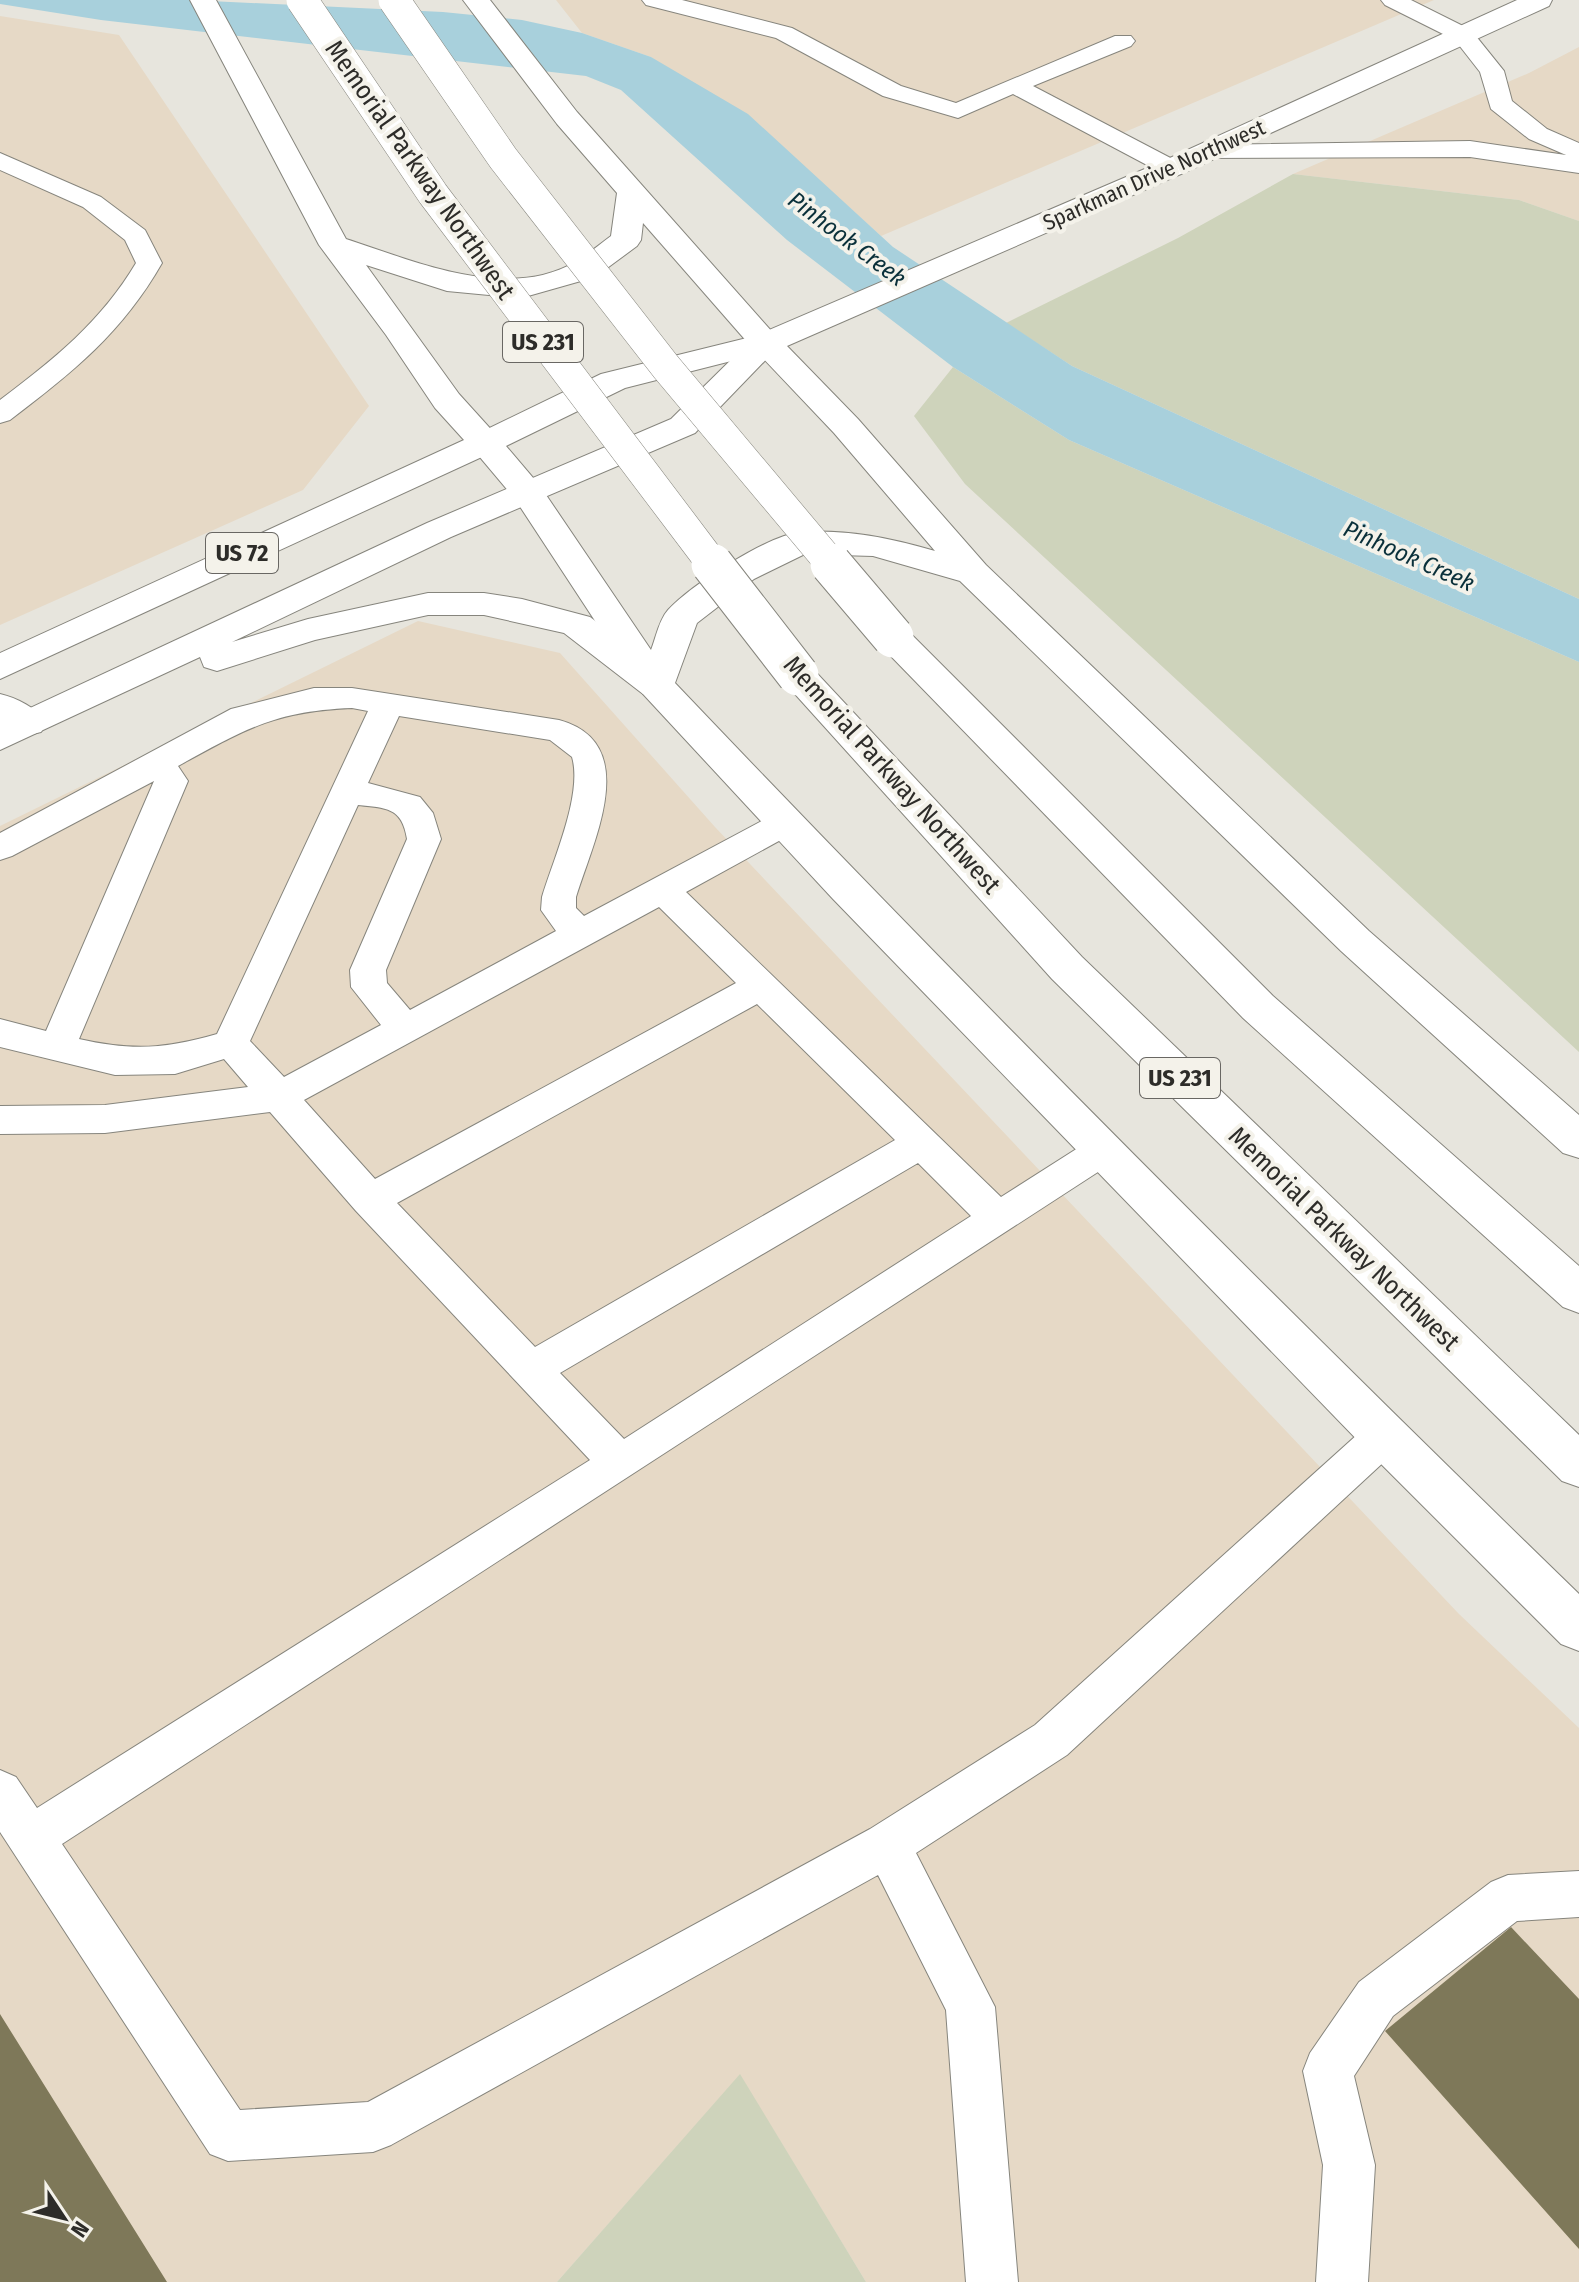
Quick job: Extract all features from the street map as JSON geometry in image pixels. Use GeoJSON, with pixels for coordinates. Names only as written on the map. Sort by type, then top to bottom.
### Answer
{"type":"FeatureCollection","features":[{"type":"Feature","properties":{"kind":"main road"},"geometry":{"type":"LineString","coordinates":[[203,0],[334,245],[399,330],[447,401],[528,493],[656,685],[785,823],[1384,1436],[1579,1628]]}},
{"type":"Feature","properties":{"kind":"main road","name":"Memorial Parkway Northwest"},"geometry":{"type":"LineString","coordinates":[[302,0],[433,194],[798,675],[1067,968],[1579,1466]]}},
{"type":"Feature","properties":{"kind":"main road","name":"US 231"},"geometry":{"type":"LineString","coordinates":[[394,0],[503,158],[656,355],[893,637],[1258,1007],[1579,1294]]}},
{"type":"Feature","properties":{"kind":"main road"},"geometry":{"type":"LineString","coordinates":[[476,0],[567,118],[766,343],[846,426],[973,573],[1355,941],[1579,1141]]}},
{"type":"Feature","properties":{"kind":"main road","name":"Sparkman Drive Northwest"},"geometry":{"type":"LineString","coordinates":[[485,443],[613,381],[766,343],[832,316],[1205,153],[1539,0]]}},
{"type":"Feature","properties":{"kind":"main road"},"geometry":{"type":"LineString","coordinates":[[334,245],[447,282],[521,289],[584,270],[626,240],[632,191]]}},
{"type":"Feature","properties":{"kind":"main road","name":"Sparkman Drive Northwest"},"geometry":{"type":"LineString","coordinates":[[528,493],[683,426],[766,343]]}},
{"type":"Feature","properties":{"kind":"main road","name":"US 72"},"geometry":{"type":"LineString","coordinates":[[0,667],[485,443]]}},
{"type":"Feature","properties":{"kind":"main road","name":"US 72"},"geometry":{"type":"LineString","coordinates":[[9,722],[110,684],[439,530],[528,493]]}},
{"type":"Feature","properties":{"kind":"main road"},"geometry":{"type":"LineString","coordinates":[[656,685],[681,618],[741,571],[799,543],[875,545],[973,573]]}},
{"type":"Feature","properties":{"kind":"main road"},"geometry":{"type":"LineString","coordinates":[[110,684],[236,655],[308,630],[428,604],[442,604],[509,608],[577,625],[656,685]]}},
{"type":"Feature","properties":{"kind":"lane"},"geometry":{"type":"LineString","coordinates":[[654,0],[784,33],[892,91],[958,111],[1013,85],[1123,41]]}},
{"type":"Feature","properties":{"kind":"lane"},"geometry":{"type":"LineString","coordinates":[[1393,0],[1463,35],[1492,71],[1500,104],[1538,134],[1579,152]]}},
{"type":"Feature","properties":{"kind":"lane"},"geometry":{"type":"LineString","coordinates":[[1013,85],[1171,168]]}},
{"type":"Feature","properties":{"kind":"lane"},"geometry":{"type":"LineString","coordinates":[[1205,153],[1470,149],[1579,165]]}},
{"type":"Feature","properties":{"kind":"lane"},"geometry":{"type":"LineString","coordinates":[[0,161],[92,202],[136,236],[149,263],[131,298],[101,334],[0,414]]}},
{"type":"Feature","properties":{"kind":"lane"},"geometry":{"type":"LineString","coordinates":[[0,848],[242,717],[314,699],[352,698],[559,731],[580,743],[590,762],[591,783],[559,897],[559,910],[580,936]]}},
{"type":"Feature","properties":{"kind":"lane"},"geometry":{"type":"LineString","coordinates":[[0,1033],[115,1061],[175,1060],[231,1043],[388,704]]}},
{"type":"Feature","properties":{"kind":"lane"},"geometry":{"type":"LineString","coordinates":[[57,1047],[171,781],[159,762]]}},
{"type":"Feature","properties":{"kind":"lane"},"geometry":{"type":"LineString","coordinates":[[348,792],[400,801],[415,809],[423,823],[424,839],[368,970],[369,987],[406,1029]]}},
{"type":"Feature","properties":{"kind":"lane"},"geometry":{"type":"LineString","coordinates":[[0,1120],[44,1123],[279,1097],[785,823]]}},
{"type":"Feature","properties":{"kind":"lane"},"geometry":{"type":"LineString","coordinates":[[663,890],[997,1217]]}},
{"type":"Feature","properties":{"kind":"lane"},"geometry":{"type":"LineString","coordinates":[[370,1200],[761,986]]}},
{"type":"Feature","properties":{"kind":"lane"},"geometry":{"type":"LineString","coordinates":[[231,1043],[370,1200],[620,1463]]}},
{"type":"Feature","properties":{"kind":"lane"},"geometry":{"type":"LineString","coordinates":[[530,1370],[921,1143]]}},
{"type":"Feature","properties":{"kind":"lane"},"geometry":{"type":"LineString","coordinates":[[31,1838],[620,1463],[1105,1149]]}},
{"type":"Feature","properties":{"kind":"lane"},"geometry":{"type":"LineString","coordinates":[[0,1792],[228,2136],[373,2127],[887,1845],[1051,1740],[1384,1436]]}},
{"type":"Feature","properties":{"kind":"lane"},"geometry":{"type":"LineString","coordinates":[[887,1845],[970,2007],[992,2282]]}},
{"type":"Feature","properties":{"kind":"lane"},"geometry":{"type":"LineString","coordinates":[[1342,2282],[1349,2165],[1328,2071],[1376,1999],[1508,1898],[1579,1894]]}},
{"type":"Feature","properties":{"kind":"shaded area"},"geometry":{"type":"Polygon","coordinates":[[[556,0],[1434,0],[881,236],[849,207],[651,57],[582,33],[556,0]]]}},
{"type":"Feature","properties":{"kind":"shaded area"},"geometry":{"type":"Polygon","coordinates":[[[0,16],[119,35],[369,406],[303,490],[0,625],[0,16]]]}},
{"type":"Feature","properties":{"kind":"shaded area"},"geometry":{"type":"Polygon","coordinates":[[[1579,47],[1579,221],[1519,200],[1293,174],[1529,73],[1579,47]]]}},
{"type":"Feature","properties":{"kind":"shaded area"},"geometry":{"type":"Polygon","coordinates":[[[418,621],[560,653],[715,827],[1459,1614],[1579,1728],[1579,2282],[866,2282],[740,2075],[557,2282],[0,2282],[0,826],[418,621]]]}},
{"type":"Feature","properties":{"kind":"green space"},"geometry":{"type":"Polygon","coordinates":[[[1293,174],[1519,200],[1579,221],[1579,599],[1072,366],[1006,323],[1178,238],[1293,174]]]}},
{"type":"Feature","properties":{"kind":"green space"},"geometry":{"type":"Polygon","coordinates":[[[953,367],[1069,440],[1579,662],[1579,1052],[965,484],[914,416],[953,367]]]}},
{"type":"Feature","properties":{"kind":"green space"},"geometry":{"type":"Polygon","coordinates":[[[740,2074],[866,2282],[557,2282],[740,2074]]]}},
{"type":"Feature","properties":{"kind":"water","name":"Pinhook Creek"},"geometry":{"type":"Polygon","coordinates":[[[0,0],[189,0],[443,12],[522,20],[582,33],[651,57],[748,114],[893,247],[1072,366],[1579,599],[1579,662],[1069,440],[953,367],[787,240],[621,90],[586,76],[101,20],[0,4],[0,0]]]}},
{"type":"Feature","properties":{"kind":"building"},"geometry":{"type":"Polygon","coordinates":[[[1511,1927],[1579,1999],[1579,2249],[1385,2031],[1511,1927]]]}},
{"type":"Feature","properties":{"kind":"building"},"geometry":{"type":"Polygon","coordinates":[[[0,2014],[167,2282],[0,2282],[0,2014]]]}}]}
